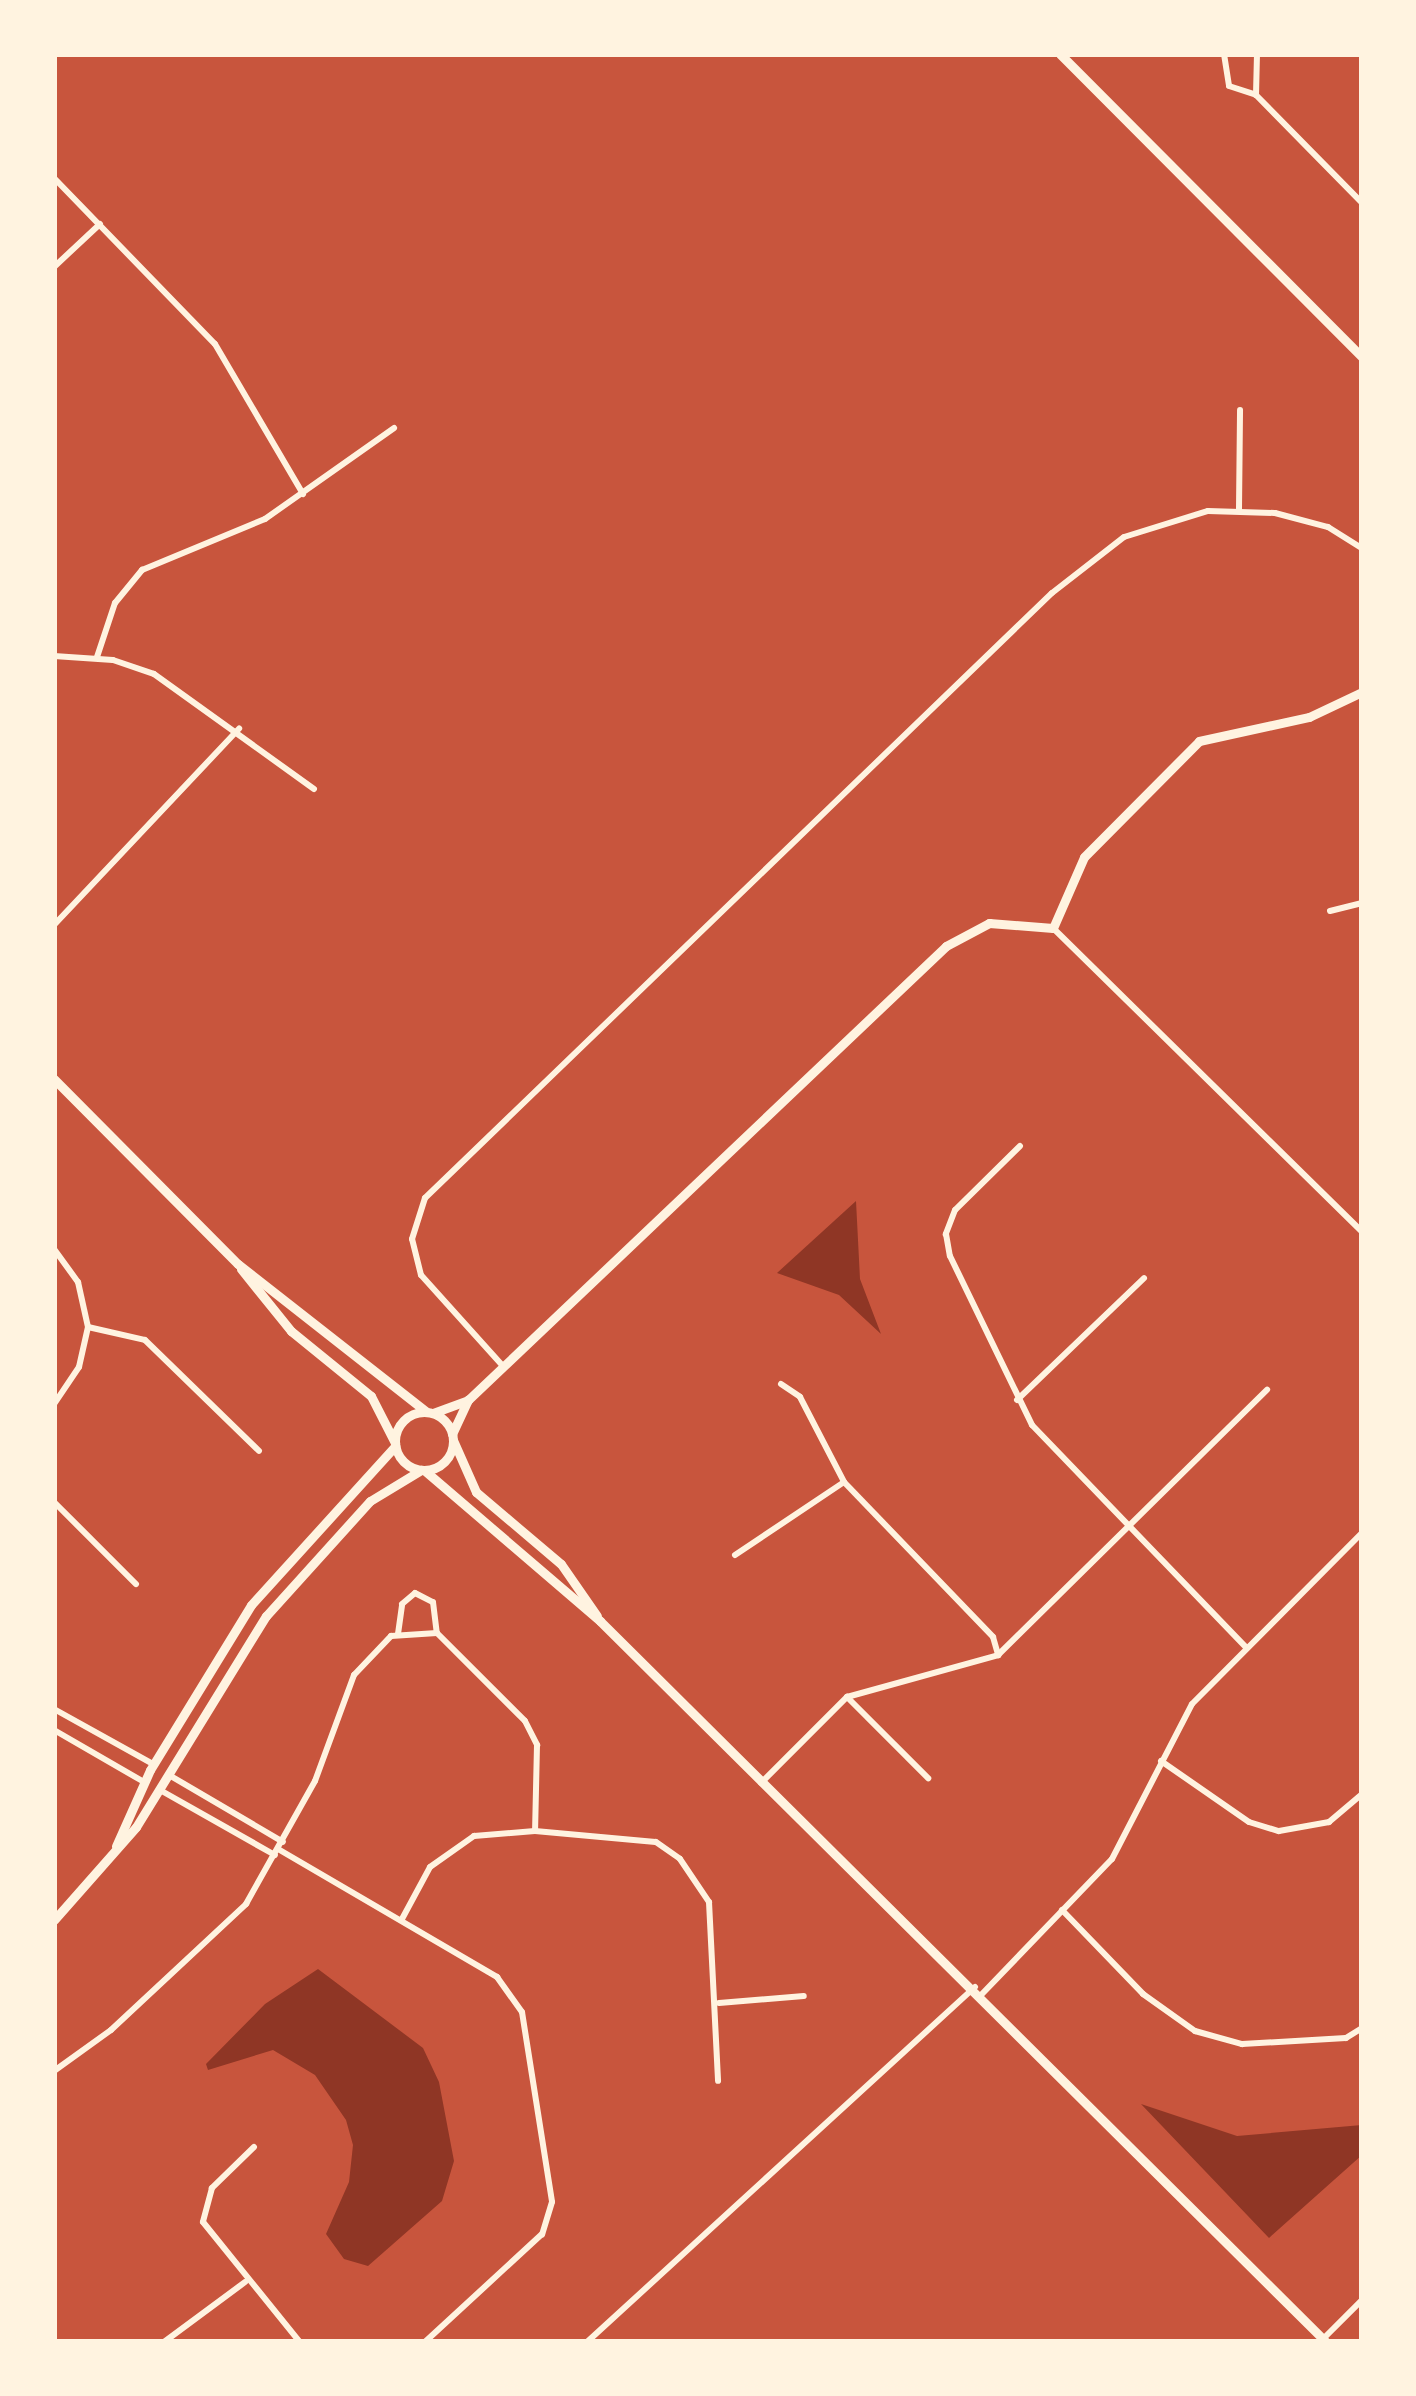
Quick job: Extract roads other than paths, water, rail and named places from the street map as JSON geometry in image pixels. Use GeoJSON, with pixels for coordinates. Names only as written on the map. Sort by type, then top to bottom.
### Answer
{"type":"FeatureCollection","features":[{"type":"Feature","properties":{"kind":"main road"},"geometry":{"type":"LineString","coordinates":[[1060,54],[1362,358]]}},
{"type":"Feature","properties":{"kind":"main road"},"geometry":{"type":"LineString","coordinates":[[115,1851],[144,1782],[251,1605],[395,1444],[405,1419],[468,1400],[505,1368],[946,946],[988,923],[1053,928],[1084,857],[1199,741],[1309,717],[1362,692]]}},
{"type":"Feature","properties":{"kind":"main road"},"geometry":{"type":"LineString","coordinates":[[54,1079],[238,1264],[291,1330],[370,1396],[404,1462],[422,1470],[600,1621],[761,1783],[979,1990],[1324,2340]]}},
{"type":"Feature","properties":{"kind":"main road"},"geometry":{"type":"LineString","coordinates":[[238,1264],[430,1413],[452,1437],[476,1492],[561,1564],[600,1621]]}},
{"type":"Feature","properties":{"kind":"main road"},"geometry":{"type":"LineString","coordinates":[[54,1920],[115,1851],[160,1790],[266,1616],[370,1501],[444,1462],[468,1400]]}},
{"type":"Feature","properties":{"kind":"street"},"geometry":{"type":"LineString","coordinates":[[1224,54],[1229,86],[1256,95],[1362,203]]}},
{"type":"Feature","properties":{"kind":"street"},"geometry":{"type":"LineString","coordinates":[[1256,95],[1257,54]]}},
{"type":"Feature","properties":{"kind":"street"},"geometry":{"type":"LineString","coordinates":[[54,178],[215,344],[254,424],[302,494]]}},
{"type":"Feature","properties":{"kind":"street"},"geometry":{"type":"LineString","coordinates":[[54,267],[100,224]]}},
{"type":"Feature","properties":{"kind":"street"},"geometry":{"type":"LineString","coordinates":[[1239,509],[1240,410]]}},
{"type":"Feature","properties":{"kind":"street"},"geometry":{"type":"LineString","coordinates":[[97,657],[116,603],[142,570],[265,519],[394,428]]}},
{"type":"Feature","properties":{"kind":"street"},"geometry":{"type":"LineString","coordinates":[[505,1368],[422,1276],[412,1239],[425,1198],[1077,569],[1148,526],[1239,509],[1328,527],[1362,548]]}},
{"type":"Feature","properties":{"kind":"street"},"geometry":{"type":"LineString","coordinates":[[54,656],[97,657],[154,674],[239,729],[314,789]]}},
{"type":"Feature","properties":{"kind":"street"},"geometry":{"type":"LineString","coordinates":[[54,925],[239,729]]}},
{"type":"Feature","properties":{"kind":"street"},"geometry":{"type":"LineString","coordinates":[[1330,911],[1362,903]]}},
{"type":"Feature","properties":{"kind":"street"},"geometry":{"type":"LineString","coordinates":[[1053,928],[1362,1232]]}},
{"type":"Feature","properties":{"kind":"street"},"geometry":{"type":"LineString","coordinates":[[1021,1147],[955,1210],[946,1234],[1017,1400],[1057,1454],[1246,1647]]}},
{"type":"Feature","properties":{"kind":"street"},"geometry":{"type":"LineString","coordinates":[[54,1249],[78,1282],[88,1328],[79,1367],[54,1404]]}},
{"type":"Feature","properties":{"kind":"street"},"geometry":{"type":"LineString","coordinates":[[1017,1400],[1144,1278]]}},
{"type":"Feature","properties":{"kind":"street"},"geometry":{"type":"LineString","coordinates":[[88,1328],[145,1340],[259,1451]]}},
{"type":"Feature","properties":{"kind":"street"},"geometry":{"type":"LineString","coordinates":[[781,1384],[800,1396],[844,1483],[993,1637],[998,1655]]}},
{"type":"Feature","properties":{"kind":"street"},"geometry":{"type":"LineString","coordinates":[[761,1783],[848,1697],[998,1655],[1267,1390]]}},
{"type":"Feature","properties":{"kind":"street"},"geometry":{"type":"LineString","coordinates":[[734,1555],[844,1483]]}},
{"type":"Feature","properties":{"kind":"street"},"geometry":{"type":"LineString","coordinates":[[54,1502],[136,1584]]}},
{"type":"Feature","properties":{"kind":"street"},"geometry":{"type":"LineString","coordinates":[[587,2342],[979,1990],[1112,1859],[1192,1704],[1362,1533]]}},
{"type":"Feature","properties":{"kind":"street"},"geometry":{"type":"LineString","coordinates":[[54,2071],[90,2049],[227,1924],[279,1849],[354,1675],[394,1635],[402,1604],[415,1593],[433,1602],[437,1633],[530,1729],[538,1757],[535,1832]]}},
{"type":"Feature","properties":{"kind":"street"},"geometry":{"type":"LineString","coordinates":[[394,1635],[437,1633]]}},
{"type":"Feature","properties":{"kind":"street"},"geometry":{"type":"LineString","coordinates":[[848,1697],[928,1778]]}},
{"type":"Feature","properties":{"kind":"street"},"geometry":{"type":"LineString","coordinates":[[54,1709],[154,1765]]}},
{"type":"Feature","properties":{"kind":"street"},"geometry":{"type":"LineString","coordinates":[[54,1730],[144,1782]]}},
{"type":"Feature","properties":{"kind":"street"},"geometry":{"type":"LineString","coordinates":[[1161,1761],[1250,1822],[1279,1831],[1329,1822],[1362,1794]]}},
{"type":"Feature","properties":{"kind":"street"},"geometry":{"type":"LineString","coordinates":[[169,1775],[279,1849]]}},
{"type":"Feature","properties":{"kind":"street"},"geometry":{"type":"LineString","coordinates":[[160,1790],[279,1849],[402,1919],[496,1977],[522,2012],[553,2202],[542,2234],[425,2342]]}},
{"type":"Feature","properties":{"kind":"street"},"geometry":{"type":"LineString","coordinates":[[402,1919],[450,1846],[535,1832],[656,1842],[680,1859],[709,1902],[719,2003],[718,2081]]}},
{"type":"Feature","properties":{"kind":"street"},"geometry":{"type":"LineString","coordinates":[[1063,1910],[1142,1994],[1195,2031],[1242,2044],[1346,2038],[1362,2027]]}},
{"type":"Feature","properties":{"kind":"street"},"geometry":{"type":"LineString","coordinates":[[719,2003],[804,1996]]}},
{"type":"Feature","properties":{"kind":"street"},"geometry":{"type":"LineString","coordinates":[[254,2147],[215,2183],[203,2215],[209,2237],[300,2342]]}},
{"type":"Feature","properties":{"kind":"street"},"geometry":{"type":"LineString","coordinates":[[164,2342],[245,2282]]}},
{"type":"Feature","properties":{"kind":"street"},"geometry":{"type":"LineString","coordinates":[[1324,2340],[1362,2300]]}}]}
